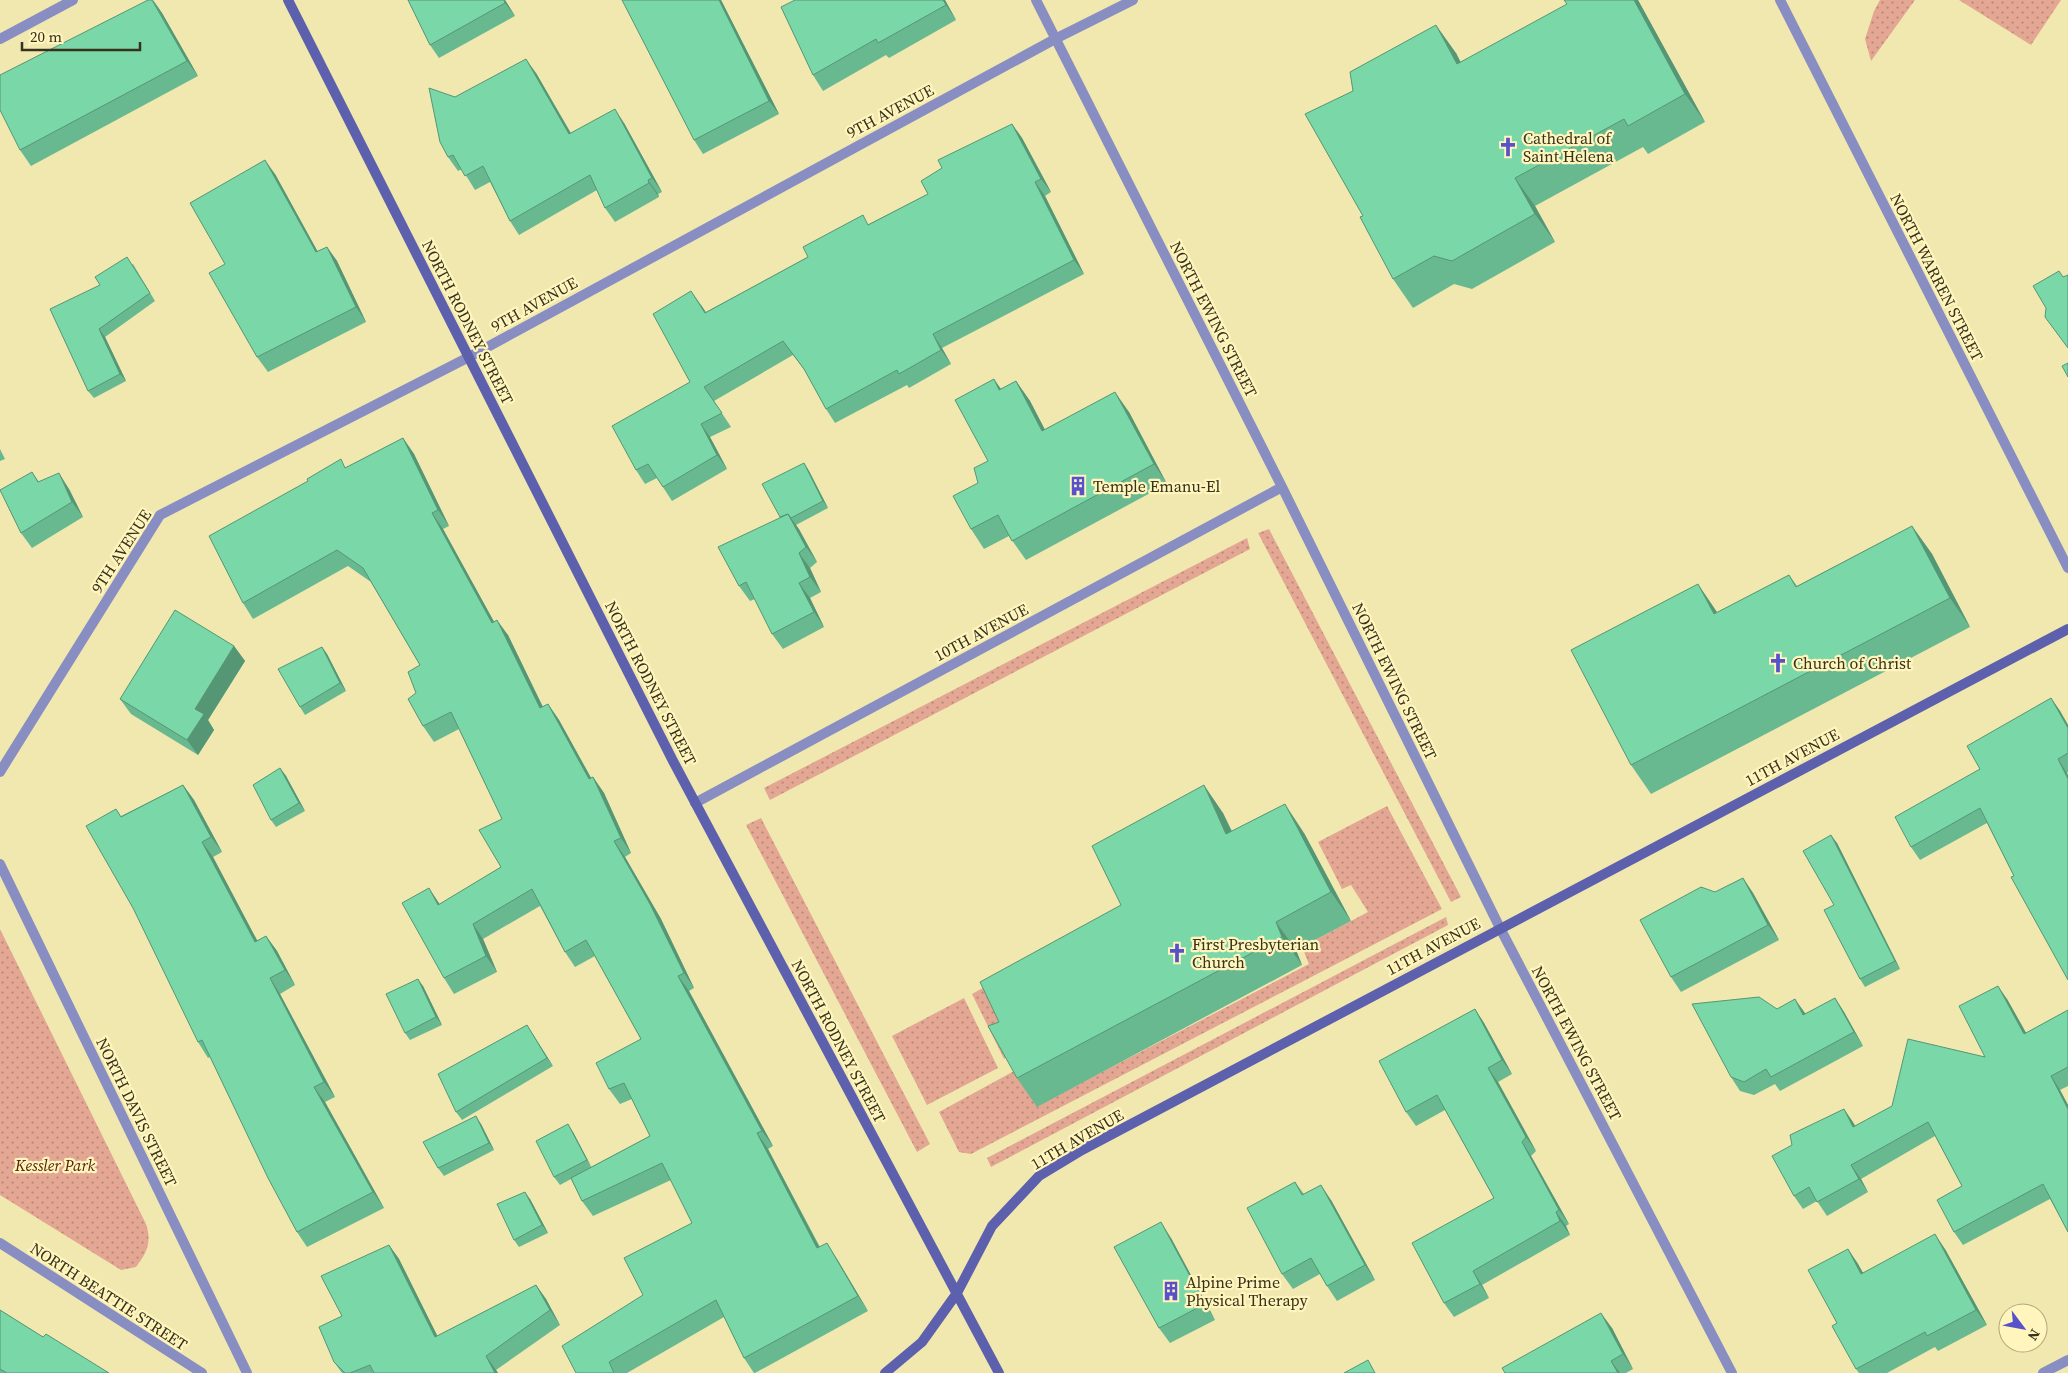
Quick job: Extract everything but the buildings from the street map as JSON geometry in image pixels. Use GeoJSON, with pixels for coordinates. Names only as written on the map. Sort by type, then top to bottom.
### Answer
{"type":"FeatureCollection","features":[{"type":"Feature","properties":{"kind":"street"},"geometry":{"type":"LineString","coordinates":[[0,39],[73,0]]}},
{"type":"Feature","properties":{"kind":"street","name":"NORTH RODNEY STREET"},"geometry":{"type":"LineString","coordinates":[[288,0],[695,803],[999,1373]]}},
{"type":"Feature","properties":{"kind":"street","name":"NORTH EWING STREET"},"geometry":{"type":"LineString","coordinates":[[1036,0],[1057,38],[1282,487],[1500,928],[1732,1373]]}},
{"type":"Feature","properties":{"kind":"street","name":"9TH AVENUE"},"geometry":{"type":"LineString","coordinates":[[0,772],[160,515],[469,356],[1057,38],[1133,0]]}},
{"type":"Feature","properties":{"kind":"street","name":"NORTH WARREN STREET"},"geometry":{"type":"LineString","coordinates":[[1780,0],[2068,568]]}},
{"type":"Feature","properties":{"kind":"street","name":"10TH AVENUE"},"geometry":{"type":"LineString","coordinates":[[695,803],[1282,487]]}},
{"type":"Feature","properties":{"kind":"street","name":"11TH AVENUE"},"geometry":{"type":"LineString","coordinates":[[885,1373],[922,1342],[957,1293],[992,1226],[1039,1176],[1082,1150],[2068,629]]}},
{"type":"Feature","properties":{"kind":"street","name":"NORTH DAVIS STREET"},"geometry":{"type":"LineString","coordinates":[[0,864],[247,1373]]}},
{"type":"Feature","properties":{"kind":"street","name":"NORTH BEATTIE STREET"},"geometry":{"type":"LineString","coordinates":[[0,1243],[202,1373]]}},
{"type":"Feature","properties":{"kind":"street"},"geometry":{"type":"LineString","coordinates":[[2044,1373],[2068,1360]]}},
{"type":"Feature","properties":{"kind":"green space"},"geometry":{"type":"Polygon","coordinates":[[[1880,0],[1915,0],[1871,61],[1865,39],[1874,11],[1880,0]]]}},
{"type":"Feature","properties":{"kind":"green space"},"geometry":{"type":"Polygon","coordinates":[[[1959,0],[2061,0],[2031,45],[1959,0]]]}},
{"type":"Feature","properties":{"kind":"green space"},"geometry":{"type":"Polygon","coordinates":[[[1269,529],[1461,897],[1451,902],[1258,533],[1269,529]]]}},
{"type":"Feature","properties":{"kind":"green space"},"geometry":{"type":"Polygon","coordinates":[[[1247,538],[1250,549],[770,800],[764,788],[1247,538]]]}},
{"type":"Feature","properties":{"kind":"green space"},"geometry":{"type":"Polygon","coordinates":[[[1387,806],[1442,909],[971,1154],[959,1152],[939,1112],[1016,1070],[1008,1056],[1004,1059],[972,994],[1017,969],[1037,1106],[1309,964],[1302,947],[1368,912],[1351,885],[1342,889],[1318,842],[1387,806]]]}},
{"type":"Feature","properties":{"kind":"green space"},"geometry":{"type":"Polygon","coordinates":[[[761,818],[930,1144],[917,1152],[746,825],[761,818]]]}},
{"type":"Feature","properties":{"kind":"green space"},"geometry":{"type":"Polygon","coordinates":[[[1446,917],[1448,925],[991,1167],[987,1158],[1446,917]]]}},
{"type":"Feature","properties":{"kind":"green space","name":"Kessler Park"},"geometry":{"type":"Polygon","coordinates":[[[0,929],[146,1224],[149,1236],[147,1247],[136,1267],[121,1270],[0,1195],[0,929]]]}},
{"type":"Feature","properties":{"kind":"green space"},"geometry":{"type":"Polygon","coordinates":[[[964,998],[998,1068],[927,1105],[892,1036],[964,998]]]}},
{"type":"Feature","properties":{"kind":"place","name":"Cathedral of Saint Helena"},"geometry":{"type":"Point","coordinates":[1508,147]}},
{"type":"Feature","properties":{"kind":"place","name":"Temple Emanu-El"},"geometry":{"type":"Point","coordinates":[1078,486]}},
{"type":"Feature","properties":{"kind":"place","name":"Church of Christ"},"geometry":{"type":"Point","coordinates":[1778,663]}},
{"type":"Feature","properties":{"kind":"place","name":"First Presbyterian Church"},"geometry":{"type":"Point","coordinates":[1177,953]}},
{"type":"Feature","properties":{"kind":"place","name":"Alpine Prime Physical Therapy"},"geometry":{"type":"Point","coordinates":[1171,1291]}}]}
